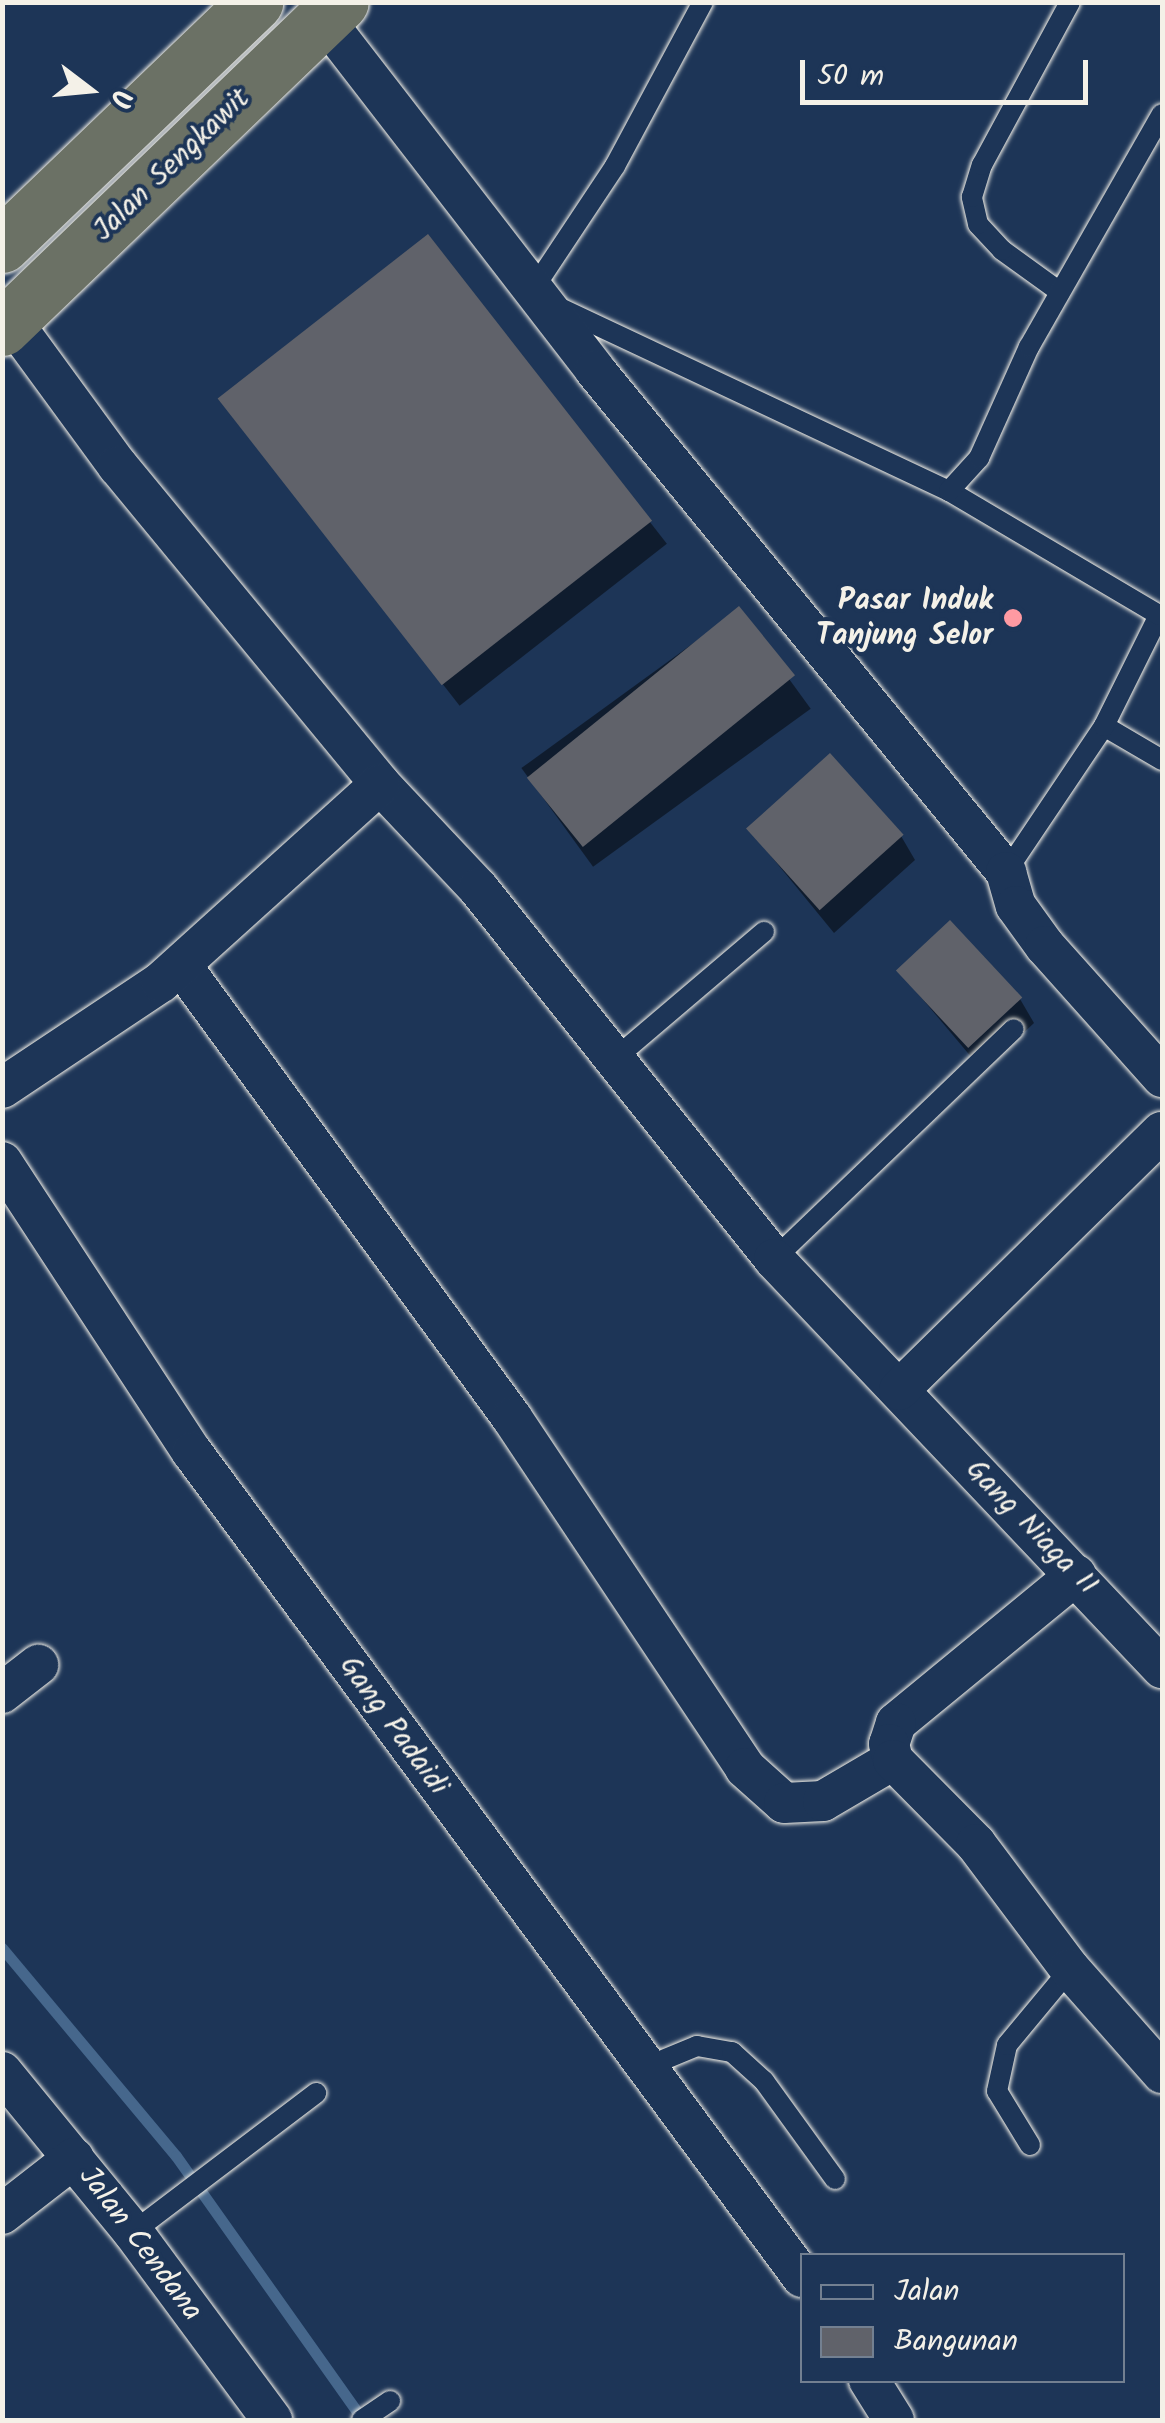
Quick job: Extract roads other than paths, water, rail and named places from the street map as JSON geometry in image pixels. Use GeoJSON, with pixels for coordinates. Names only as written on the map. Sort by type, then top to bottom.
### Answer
{"type":"FeatureCollection","features":[{"type":"Feature","properties":{"kind":"highway","name":"Jalan Sengkawit"},"geometry":{"type":"LineString","coordinates":[[2,246],[255,2]]}},
{"type":"Feature","properties":{"kind":"highway","name":"Jalan Sengkawit"},"geometry":{"type":"LineString","coordinates":[[7,324],[333,11]]}},
{"type":"Feature","properties":{"kind":"street"},"geometry":{"type":"LineString","coordinates":[[333,11],[539,294],[1006,872],[1016,906],[1044,946],[1162,1077]]}},
{"type":"Feature","properties":{"kind":"street","name":"Gang Niaga II"},"geometry":{"type":"LineString","coordinates":[[7,324],[118,466],[380,784],[478,888],[611,1062],[774,1260],[1162,1668]]}},
{"type":"Feature","properties":{"kind":"street"},"geometry":{"type":"LineString","coordinates":[[2,1088],[182,965],[380,784]]}},
{"type":"Feature","properties":{"kind":"street"},"geometry":{"type":"LineString","coordinates":[[182,965],[512,1418],[745,1768],[784,1802],[823,1801],[894,1760]]}},
{"type":"Feature","properties":{"kind":"street"},"geometry":{"type":"LineString","coordinates":[[899,1390],[1162,1132]]}},
{"type":"Feature","properties":{"kind":"street","name":"Gang Padaidi"},"geometry":{"type":"LineString","coordinates":[[2,1162],[192,1452],[800,2274]]}},
{"type":"Feature","properties":{"kind":"street"},"geometry":{"type":"LineString","coordinates":[[1076,1575],[896,1722],[889,1744],[894,1760],[976,1844],[1070,1969],[1162,2073]]}},
{"type":"Feature","properties":{"kind":"street"},"geometry":{"type":"LineString","coordinates":[[2,1693],[38,1665]]}},
{"type":"Feature","properties":{"kind":"street","name":"Jalan Cendana"},"geometry":{"type":"LineString","coordinates":[[2,2072],[132,2232],[272,2420]]}},
{"type":"Feature","properties":{"kind":"street"},"geometry":{"type":"LineString","coordinates":[[2,2214],[74,2158]]}},
{"type":"Feature","properties":{"kind":"street"},"geometry":{"type":"LineString","coordinates":[[871,2383],[894,2420]]}},
{"type":"Feature","properties":{"kind":"lane"},"geometry":{"type":"LineString","coordinates":[[704,2],[615,166],[539,294],[950,491],[1161,612],[1104,726],[1006,872]]}},
{"type":"Feature","properties":{"kind":"lane"},"geometry":{"type":"LineString","coordinates":[[1060,292],[1002,250],[978,224],[972,197],[1070,2]]}},
{"type":"Feature","properties":{"kind":"lane"},"geometry":{"type":"LineString","coordinates":[[950,491],[979,458],[1060,292],[1162,114]]}},
{"type":"Feature","properties":{"kind":"lane"},"geometry":{"type":"LineString","coordinates":[[1104,726],[1162,760]]}},
{"type":"Feature","properties":{"kind":"lane"},"geometry":{"type":"LineString","coordinates":[[611,1062],[764,932]]}},
{"type":"Feature","properties":{"kind":"lane"},"geometry":{"type":"LineString","coordinates":[[774,1260],[1014,1030]]}},
{"type":"Feature","properties":{"kind":"lane"},"geometry":{"type":"LineString","coordinates":[[1030,2146],[997,2091],[1007,2045],[1070,1969]]}},
{"type":"Feature","properties":{"kind":"lane"},"geometry":{"type":"LineString","coordinates":[[646,2067],[697,2046],[732,2052],[764,2081],[835,2179]]}},
{"type":"Feature","properties":{"kind":"lane"},"geometry":{"type":"LineString","coordinates":[[132,2232],[316,2093]]}},
{"type":"Feature","properties":{"kind":"lane"},"geometry":{"type":"LineString","coordinates":[[362,2420],[390,2401]]}},
{"type":"Feature","properties":{"kind":"waterway"},"geometry":{"type":"LineString","coordinates":[[2,1948],[176,2156],[363,2420]]}},
{"type":"Feature","properties":{"kind":"place","name":"Pasar Induk Tanjung Selor"},"geometry":{"type":"Point","coordinates":[1013,618]}}]}
